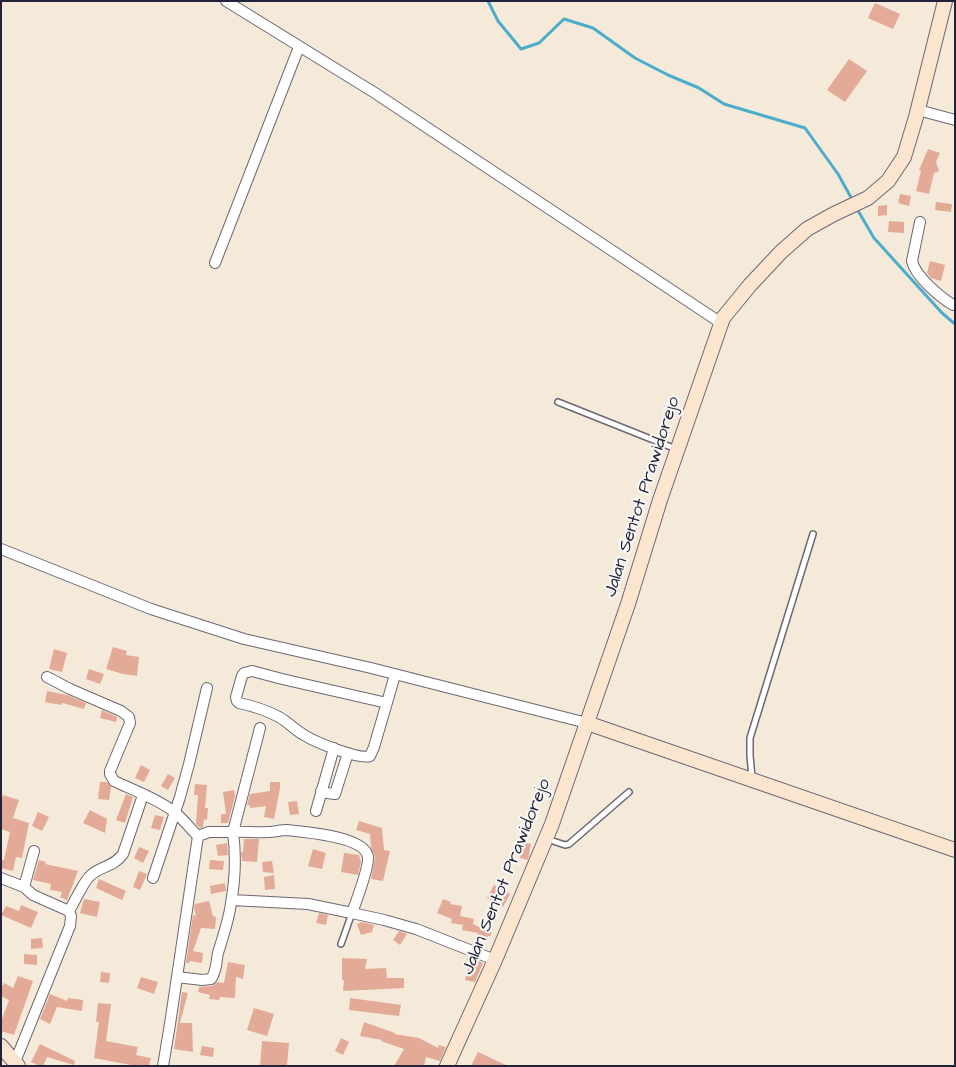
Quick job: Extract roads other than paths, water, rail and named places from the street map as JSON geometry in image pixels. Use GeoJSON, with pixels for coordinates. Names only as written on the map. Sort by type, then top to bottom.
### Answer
{"type":"FeatureCollection","features":[{"type":"Feature","properties":{"kind":"main road","name":"Jalan Sentot Prawidorejo"},"geometry":{"type":"LineString","coordinates":[[447,1066],[496,960],[552,824],[628,604],[660,500],[723,318],[733,304],[781,252],[807,229],[868,198],[888,181],[904,157],[918,110],[945,1]]}},
{"type":"Feature","properties":{"kind":"main road"},"geometry":{"type":"LineString","coordinates":[[587,723],[955,850]]}},
{"type":"Feature","properties":{"kind":"main road"},"geometry":{"type":"LineString","coordinates":[[1,1046],[16,1064]]}},
{"type":"Feature","properties":{"kind":"street"},"geometry":{"type":"LineString","coordinates":[[226,1],[383,98],[721,323]]}},
{"type":"Feature","properties":{"kind":"street"},"geometry":{"type":"LineString","coordinates":[[215,263],[299,46]]}},
{"type":"Feature","properties":{"kind":"street"},"geometry":{"type":"LineString","coordinates":[[918,110],[955,120]]}},
{"type":"Feature","properties":{"kind":"street"},"geometry":{"type":"LineString","coordinates":[[920,222],[912,265],[941,298],[954,303]]}},
{"type":"Feature","properties":{"kind":"street"},"geometry":{"type":"LineString","coordinates":[[1,549],[151,609],[244,639],[395,674],[587,723]]}},
{"type":"Feature","properties":{"kind":"street"},"geometry":{"type":"LineString","coordinates":[[387,703],[252,671],[244,673],[242,676],[236,697],[239,703],[261,708],[281,718],[304,735],[334,748],[366,758],[370,756],[374,747],[387,703],[395,674]]}},
{"type":"Feature","properties":{"kind":"street"},"geometry":{"type":"LineString","coordinates":[[46,677],[121,711],[128,717],[130,723],[110,771],[114,781],[175,812],[198,836]]}},
{"type":"Feature","properties":{"kind":"street"},"geometry":{"type":"LineString","coordinates":[[153,878],[180,797],[207,688]]}},
{"type":"Feature","properties":{"kind":"street"},"geometry":{"type":"LineString","coordinates":[[177,977],[202,980],[211,979],[214,975],[232,900],[234,872],[233,832],[260,728]]}},
{"type":"Feature","properties":{"kind":"street"},"geometry":{"type":"LineString","coordinates":[[316,811],[334,748]]}},
{"type":"Feature","properties":{"kind":"street"},"geometry":{"type":"LineString","coordinates":[[321,791],[335,794],[348,753]]}},
{"type":"Feature","properties":{"kind":"street"},"geometry":{"type":"LineString","coordinates":[[69,911],[89,876],[113,864],[123,854],[143,795]]}},
{"type":"Feature","properties":{"kind":"street"},"geometry":{"type":"LineString","coordinates":[[198,836],[209,832],[267,832],[285,830],[344,838],[353,842],[365,850],[368,858],[361,888],[352,913]]}},
{"type":"Feature","properties":{"kind":"street"},"geometry":{"type":"LineString","coordinates":[[162,1066],[198,836]]}},
{"type":"Feature","properties":{"kind":"street"},"geometry":{"type":"LineString","coordinates":[[24,887],[34,851]]}},
{"type":"Feature","properties":{"kind":"street"},"geometry":{"type":"LineString","coordinates":[[1,878],[24,887],[33,895],[69,911],[71,916],[70,926],[16,1064]]}},
{"type":"Feature","properties":{"kind":"street"},"geometry":{"type":"LineString","coordinates":[[232,900],[308,904],[384,920],[496,960]]}},
{"type":"Feature","properties":{"kind":"lane"},"geometry":{"type":"LineString","coordinates":[[558,402],[678,449]]}},
{"type":"Feature","properties":{"kind":"lane"},"geometry":{"type":"LineString","coordinates":[[753,780],[750,738],[813,534]]}},
{"type":"Feature","properties":{"kind":"lane"},"geometry":{"type":"LineString","coordinates":[[546,839],[569,844],[629,792]]}},
{"type":"Feature","properties":{"kind":"lane"},"geometry":{"type":"LineString","coordinates":[[341,944],[352,913]]}},
{"type":"Feature","properties":{"kind":"waterway"},"geometry":{"type":"LineString","coordinates":[[488,1],[498,21],[521,49],[539,43],[564,19],[593,28],[635,58],[699,88],[724,104],[805,128],[838,174],[853,201]]}},
{"type":"Feature","properties":{"kind":"waterway"},"geometry":{"type":"LineString","coordinates":[[857,209],[874,238],[942,313],[955,324]]}}]}
